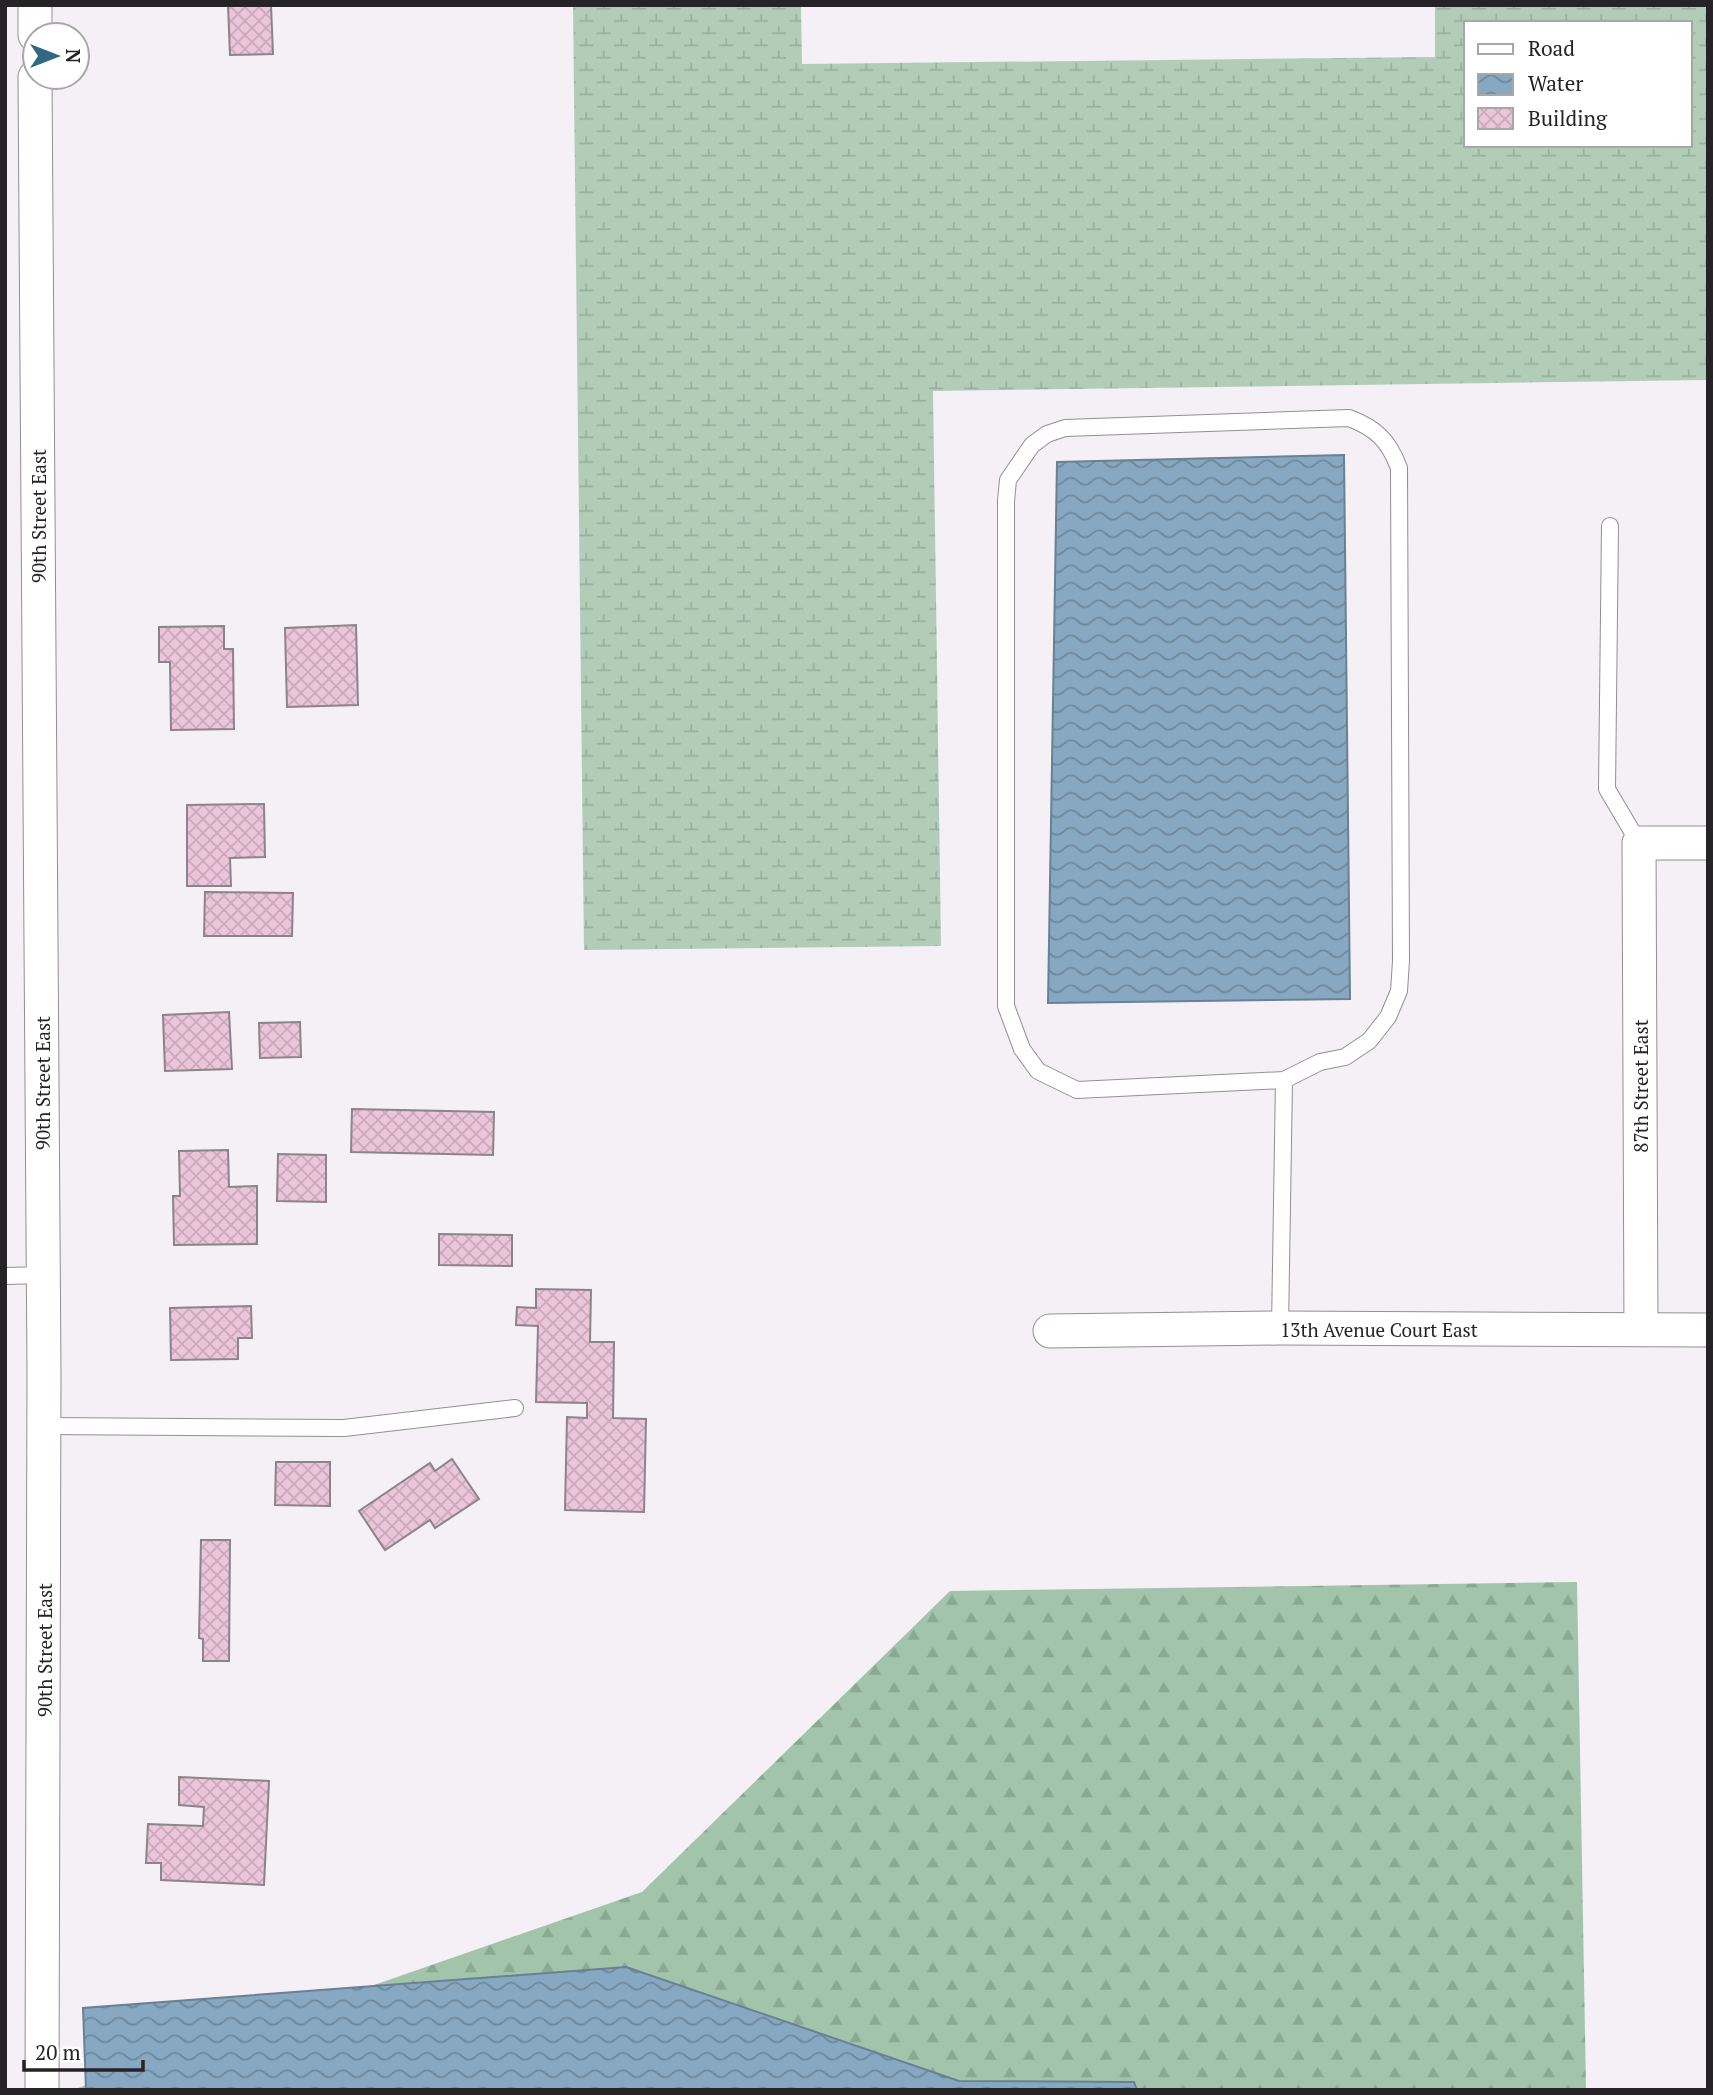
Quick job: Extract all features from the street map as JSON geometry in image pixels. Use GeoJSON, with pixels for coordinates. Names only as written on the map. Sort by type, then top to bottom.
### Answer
{"type":"FeatureCollection","features":[{"type":"Feature","properties":{"kind":"street","name":"90th Street East"},"geometry":{"type":"LineString","coordinates":[[35,91],[44,1275],[43,2090]]}},
{"type":"Feature","properties":{"kind":"street"},"geometry":{"type":"LineString","coordinates":[[1639,843],[1708,843]]}},
{"type":"Feature","properties":{"kind":"street","name":"87th Street East"},"geometry":{"type":"LineString","coordinates":[[1639,843],[1641,1329]]}},
{"type":"Feature","properties":{"kind":"street","name":"13th Avenue Court East"},"geometry":{"type":"LineString","coordinates":[[1049,1331],[1280,1328],[1708,1330]]}},
{"type":"Feature","properties":{"kind":"lane"},"geometry":{"type":"LineString","coordinates":[[1349,418],[1367,424],[1382,435],[1393,450],[1399,468],[1399,991],[1388,1017],[1369,1041],[1345,1056],[1320,1062],[1284,1080],[1077,1090],[1038,1071],[1022,1049],[1013,1029],[1006,1006],[1005,982],[1006,501],[1008,480],[1032,445],[1047,434],[1065,428],[1349,418]]}},
{"type":"Feature","properties":{"kind":"lane"},"geometry":{"type":"LineString","coordinates":[[1611,526],[1606,789],[1639,843]]}},
{"type":"Feature","properties":{"kind":"lane"},"geometry":{"type":"LineString","coordinates":[[1280,1328],[1284,1080]]}},
{"type":"Feature","properties":{"kind":"lane"},"geometry":{"type":"LineString","coordinates":[[5,1276],[44,1275]]}},
{"type":"Feature","properties":{"kind":"lane"},"geometry":{"type":"LineString","coordinates":[[44,1426],[344,1428],[515,1408]]}},
{"type":"Feature","properties":{"kind":"green space"},"geometry":{"type":"Polygon","coordinates":[[[573,5],[801,5],[802,64],[1435,57],[1435,5],[1708,5],[1708,380],[933,391],[941,946],[584,950],[573,5]]]}},
{"type":"Feature","properties":{"kind":"green space"},"geometry":{"type":"Polygon","coordinates":[[[1577,1582],[1586,2090],[72,2090],[642,1892],[950,1591],[1577,1582]]]}},
{"type":"Feature","properties":{"kind":"water"},"geometry":{"type":"Polygon","coordinates":[[[1344,455],[1350,999],[1048,1003],[1057,462],[1344,455]]]}},
{"type":"Feature","properties":{"kind":"water"},"geometry":{"type":"Polygon","coordinates":[[[626,1967],[959,2081],[1134,2082],[1137,2090],[86,2090],[83,2008],[626,1967]]]}},
{"type":"Feature","properties":{"kind":"building"},"geometry":{"type":"Polygon","coordinates":[[[228,5],[271,5],[273,54],[230,55],[228,5]]]}},
{"type":"Feature","properties":{"kind":"building"},"geometry":{"type":"Polygon","coordinates":[[[356,625],[358,705],[287,707],[285,628],[356,625]]]}},
{"type":"Feature","properties":{"kind":"building"},"geometry":{"type":"Polygon","coordinates":[[[224,626],[224,649],[233,649],[234,729],[171,730],[170,662],[159,662],[159,627],[224,626]]]}},
{"type":"Feature","properties":{"kind":"building"},"geometry":{"type":"Polygon","coordinates":[[[264,804],[265,857],[230,858],[231,886],[187,886],[187,805],[264,804]]]}},
{"type":"Feature","properties":{"kind":"building"},"geometry":{"type":"Polygon","coordinates":[[[205,892],[293,893],[292,936],[204,936],[205,892]]]}},
{"type":"Feature","properties":{"kind":"building"},"geometry":{"type":"Polygon","coordinates":[[[229,1012],[232,1069],[165,1071],[163,1015],[229,1012]]]}},
{"type":"Feature","properties":{"kind":"building"},"geometry":{"type":"Polygon","coordinates":[[[300,1022],[301,1057],[260,1058],[259,1023],[300,1022]]]}},
{"type":"Feature","properties":{"kind":"building"},"geometry":{"type":"Polygon","coordinates":[[[352,1109],[494,1112],[493,1155],[351,1152],[352,1109]]]}},
{"type":"Feature","properties":{"kind":"building"},"geometry":{"type":"Polygon","coordinates":[[[228,1150],[229,1187],[257,1186],[257,1244],[174,1245],[173,1196],[180,1196],[179,1151],[228,1150]]]}},
{"type":"Feature","properties":{"kind":"building"},"geometry":{"type":"Polygon","coordinates":[[[278,1154],[326,1155],[326,1202],[277,1201],[278,1154]]]}},
{"type":"Feature","properties":{"kind":"building"},"geometry":{"type":"Polygon","coordinates":[[[439,1234],[512,1235],[512,1266],[439,1265],[439,1234]]]}},
{"type":"Feature","properties":{"kind":"building"},"geometry":{"type":"Polygon","coordinates":[[[536,1289],[591,1290],[590,1342],[614,1342],[613,1418],[646,1419],[644,1512],[565,1510],[567,1417],[587,1418],[587,1403],[536,1402],[538,1326],[516,1325],[517,1307],[536,1308],[536,1289]]]}},
{"type":"Feature","properties":{"kind":"building"},"geometry":{"type":"Polygon","coordinates":[[[251,1306],[252,1338],[238,1338],[238,1359],[171,1360],[170,1308],[251,1306]]]}},
{"type":"Feature","properties":{"kind":"building"},"geometry":{"type":"Polygon","coordinates":[[[452,1459],[479,1499],[435,1528],[430,1520],[385,1550],[359,1511],[430,1463],[435,1471],[452,1459]]]}},
{"type":"Feature","properties":{"kind":"building"},"geometry":{"type":"Polygon","coordinates":[[[276,1462],[330,1462],[330,1506],[275,1505],[276,1462]]]}},
{"type":"Feature","properties":{"kind":"building"},"geometry":{"type":"Polygon","coordinates":[[[201,1540],[230,1540],[229,1661],[203,1661],[203,1639],[199,1638],[201,1540]]]}},
{"type":"Feature","properties":{"kind":"building"},"geometry":{"type":"Polygon","coordinates":[[[179,1777],[269,1781],[264,1885],[161,1880],[161,1863],[146,1863],[148,1824],[203,1826],[204,1807],[179,1805],[179,1777]]]}}]}
